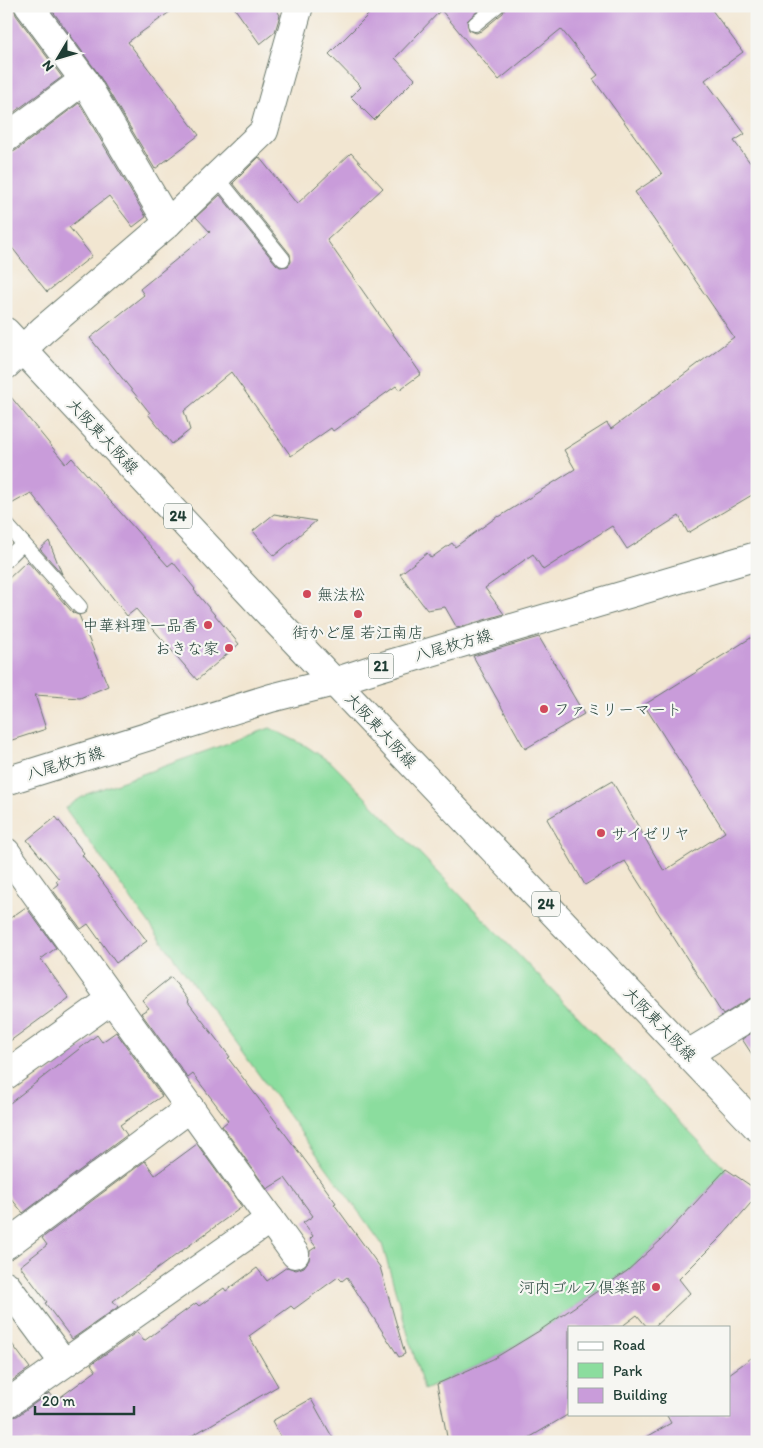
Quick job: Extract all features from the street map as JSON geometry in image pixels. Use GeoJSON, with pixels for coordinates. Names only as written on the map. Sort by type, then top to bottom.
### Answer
{"type":"FeatureCollection","features":[{"type":"Feature","properties":{"kind":"street"},"geometry":{"type":"LineString","coordinates":[[29,6],[84,80],[168,222]]}},
{"type":"Feature","properties":{"kind":"street"},"geometry":{"type":"LineString","coordinates":[[12,349],[168,222],[264,131],[299,6]]}},
{"type":"Feature","properties":{"kind":"street"},"geometry":{"type":"LineString","coordinates":[[6,138],[84,80]]}},
{"type":"Feature","properties":{"kind":"street","name":"大阪東大阪線"},"geometry":{"type":"LineString","coordinates":[[12,349],[334,682],[757,1127]]}},
{"type":"Feature","properties":{"kind":"street","name":"八尾枚方線"},"geometry":{"type":"LineString","coordinates":[[6,781],[271,698],[334,682],[380,666],[757,556]]}},
{"type":"Feature","properties":{"kind":"street"},"geometry":{"type":"LineString","coordinates":[[6,852],[15,883],[112,999],[295,1254]]}},
{"type":"Feature","properties":{"kind":"street"},"geometry":{"type":"LineString","coordinates":[[6,1076],[112,999]]}},
{"type":"Feature","properties":{"kind":"street"},"geometry":{"type":"LineString","coordinates":[[688,1054],[757,1012]]}},
{"type":"Feature","properties":{"kind":"street"},"geometry":{"type":"LineString","coordinates":[[6,1245],[190,1108]]}},
{"type":"Feature","properties":{"kind":"street"},"geometry":{"type":"LineString","coordinates":[[8,1403],[270,1219]]}},
{"type":"Feature","properties":{"kind":"street"},"geometry":{"type":"LineString","coordinates":[[6,1285],[64,1363]]}},
{"type":"Feature","properties":{"kind":"lane"},"geometry":{"type":"LineString","coordinates":[[475,24],[497,6]]}},
{"type":"Feature","properties":{"kind":"lane"},"geometry":{"type":"LineString","coordinates":[[216,176],[283,259]]}},
{"type":"Feature","properties":{"kind":"lane"},"geometry":{"type":"LineString","coordinates":[[6,524],[80,607]]}},
{"type":"Feature","properties":{"kind":"lane"},"geometry":{"type":"LineString","coordinates":[[6,560],[24,543]]}},
{"type":"Feature","properties":{"kind":"green space"},"geometry":{"type":"Polygon","coordinates":[[[270,728],[306,746],[333,764],[726,1169],[661,1240],[627,1271],[539,1331],[493,1359],[424,1390],[382,1244],[65,808],[87,794],[270,728]]]}},
{"type":"Feature","properties":{"kind":"building"},"geometry":{"type":"Polygon","coordinates":[[[6,6],[14,6],[16,15],[62,77],[6,118],[6,6]]]}},
{"type":"Feature","properties":{"kind":"building"},"geometry":{"type":"Polygon","coordinates":[[[49,6],[178,6],[128,42],[199,135],[155,169],[97,72],[49,6]]]}},
{"type":"Feature","properties":{"kind":"building"},"geometry":{"type":"Polygon","coordinates":[[[233,6],[274,6],[280,15],[275,32],[260,44],[233,6]]]}},
{"type":"Feature","properties":{"kind":"building"},"geometry":{"type":"Polygon","coordinates":[[[377,6],[483,6],[467,21],[469,30],[476,33],[503,13],[506,6],[709,6],[743,52],[705,80],[745,134],[734,141],[757,172],[757,492],[688,533],[679,516],[627,549],[612,526],[543,570],[533,554],[485,588],[504,614],[457,628],[445,607],[427,610],[400,574],[427,553],[431,558],[452,543],[455,547],[498,516],[575,469],[564,450],[607,423],[611,429],[734,337],[635,192],[662,174],[593,79],[598,75],[561,29],[499,80],[441,10],[395,58],[415,79],[374,120],[351,97],[361,87],[329,54],[377,6]]]}},
{"type":"Feature","properties":{"kind":"building"},"geometry":{"type":"Polygon","coordinates":[[[79,103],[146,217],[133,227],[109,196],[69,227],[92,256],[47,292],[6,240],[6,153],[15,151],[79,103]]]}},
{"type":"Feature","properties":{"kind":"building"},"geometry":{"type":"Polygon","coordinates":[[[351,153],[383,188],[327,240],[421,374],[399,390],[396,386],[333,431],[331,428],[291,456],[231,372],[184,411],[190,430],[172,444],[148,414],[150,413],[90,338],[144,295],[140,289],[210,232],[196,217],[220,195],[276,264],[280,267],[288,266],[291,262],[290,254],[233,183],[259,157],[297,204],[351,153]]]}},
{"type":"Feature","properties":{"kind":"building"},"geometry":{"type":"Polygon","coordinates":[[[6,391],[66,464],[72,458],[168,566],[173,562],[239,644],[197,680],[136,609],[127,616],[31,493],[6,507],[6,391]]]}},
{"type":"Feature","properties":{"kind":"building"},"geometry":{"type":"Polygon","coordinates":[[[274,514],[316,521],[274,556],[253,531],[274,514]]]}},
{"type":"Feature","properties":{"kind":"building"},"geometry":{"type":"Polygon","coordinates":[[[49,541],[62,574],[40,549],[49,541]]]}},
{"type":"Feature","properties":{"kind":"building"},"geometry":{"type":"Polygon","coordinates":[[[27,561],[73,613],[79,615],[108,686],[80,698],[35,695],[46,729],[6,742],[6,581],[27,561]]]}},
{"type":"Feature","properties":{"kind":"building"},"geometry":{"type":"Polygon","coordinates":[[[757,634],[757,996],[723,1015],[625,861],[585,885],[547,819],[612,781],[664,871],[725,832],[644,705],[757,634]]]}},
{"type":"Feature","properties":{"kind":"building"},"geometry":{"type":"Polygon","coordinates":[[[539,637],[584,714],[525,749],[473,656],[539,637]]]}},
{"type":"Feature","properties":{"kind":"building"},"geometry":{"type":"Polygon","coordinates":[[[56,817],[84,853],[82,855],[147,941],[116,963],[88,924],[81,929],[52,889],[58,884],[56,881],[59,879],[27,840],[56,817]]]}},
{"type":"Feature","properties":{"kind":"building"},"geometry":{"type":"Polygon","coordinates":[[[26,907],[56,948],[41,959],[69,998],[6,1044],[6,921],[26,907]]]}},
{"type":"Feature","properties":{"kind":"building"},"geometry":{"type":"Polygon","coordinates":[[[171,977],[230,1057],[228,1058],[313,1171],[336,1203],[334,1204],[380,1267],[405,1354],[399,1357],[347,1277],[342,1281],[338,1277],[294,1309],[291,1306],[249,1336],[278,1386],[181,1442],[6,1442],[6,1418],[17,1416],[49,1393],[55,1401],[96,1371],[91,1364],[137,1332],[144,1341],[196,1303],[199,1306],[224,1288],[226,1291],[257,1268],[267,1281],[287,1267],[296,1270],[304,1267],[309,1260],[310,1251],[316,1247],[310,1239],[313,1236],[303,1223],[313,1216],[285,1178],[267,1189],[222,1126],[228,1121],[224,1115],[193,1074],[188,1078],[141,1013],[149,1008],[142,1000],[171,977]]]}},
{"type":"Feature","properties":{"kind":"building"},"geometry":{"type":"Polygon","coordinates":[[[757,1030],[757,1062],[742,1039],[757,1030]]]}},
{"type":"Feature","properties":{"kind":"building"},"geometry":{"type":"Polygon","coordinates":[[[116,1032],[162,1096],[120,1125],[127,1135],[23,1213],[6,1192],[6,1106],[97,1035],[102,1042],[116,1032]]]}},
{"type":"Feature","properties":{"kind":"building"},"geometry":{"type":"Polygon","coordinates":[[[197,1144],[242,1207],[113,1301],[118,1307],[72,1339],[20,1266],[47,1245],[42,1238],[145,1161],[155,1175],[197,1144]]]}},
{"type":"Feature","properties":{"kind":"building"},"geometry":{"type":"Polygon","coordinates":[[[726,1169],[757,1190],[757,1196],[724,1234],[679,1279],[690,1293],[655,1326],[646,1326],[637,1315],[622,1326],[568,1326],[568,1415],[522,1442],[448,1442],[437,1384],[493,1359],[539,1331],[627,1271],[661,1240],[726,1169]]]}},
{"type":"Feature","properties":{"kind":"building"},"geometry":{"type":"Polygon","coordinates":[[[6,1336],[30,1368],[6,1385],[6,1336]]]}},
{"type":"Feature","properties":{"kind":"building"},"geometry":{"type":"Polygon","coordinates":[[[757,1354],[757,1442],[638,1442],[671,1423],[667,1416],[730,1416],[730,1373],[757,1354]]]}},
{"type":"Feature","properties":{"kind":"building"},"geometry":{"type":"Polygon","coordinates":[[[311,1399],[335,1442],[284,1442],[272,1421],[311,1399]]]}},
{"type":"Feature","properties":{"kind":"place","name":"無法松"},"geometry":{"type":"Point","coordinates":[307,594]}},
{"type":"Feature","properties":{"kind":"place","name":"街かど屋 若江南店"},"geometry":{"type":"Point","coordinates":[358,614]}},
{"type":"Feature","properties":{"kind":"place","name":"中華料理 一品香"},"geometry":{"type":"Point","coordinates":[208,625]}},
{"type":"Feature","properties":{"kind":"place","name":"おきな家"},"geometry":{"type":"Point","coordinates":[229,648]}},
{"type":"Feature","properties":{"kind":"place","name":"ファミリーマート"},"geometry":{"type":"Point","coordinates":[544,709]}},
{"type":"Feature","properties":{"kind":"place","name":"サイゼリヤ"},"geometry":{"type":"Point","coordinates":[601,833]}},
{"type":"Feature","properties":{"kind":"place","name":"河内ゴルフ倶楽部"},"geometry":{"type":"Point","coordinates":[656,1287]}}]}
